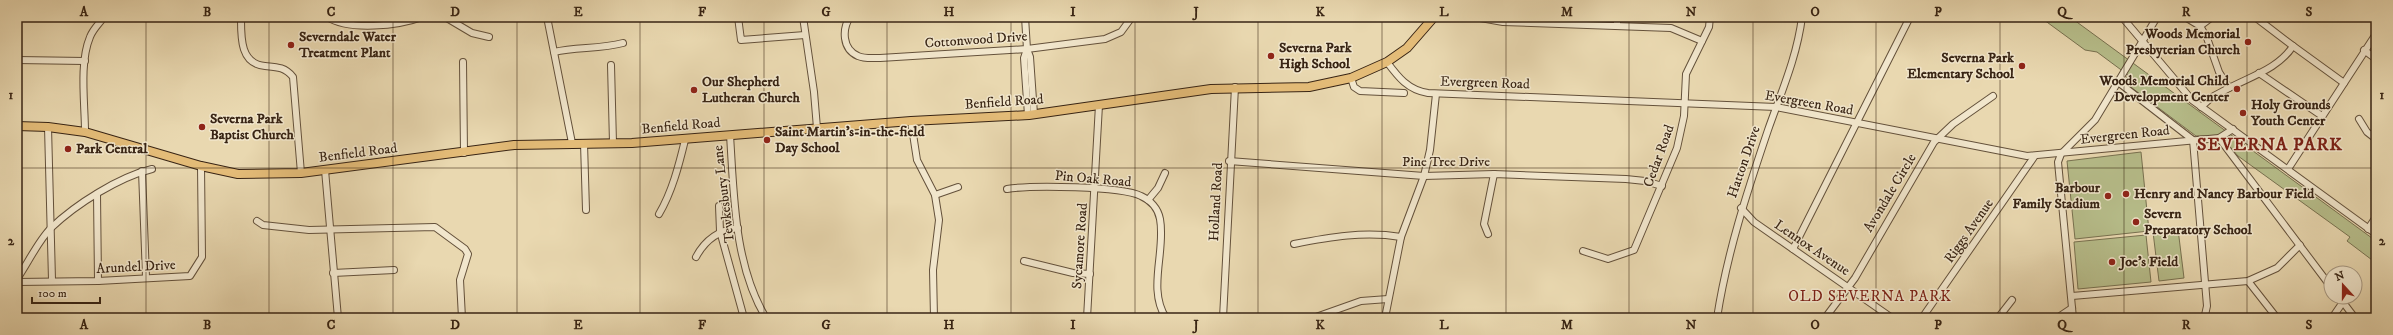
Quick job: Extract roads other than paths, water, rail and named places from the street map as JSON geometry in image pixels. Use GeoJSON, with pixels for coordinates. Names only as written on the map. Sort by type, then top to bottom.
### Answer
{"type":"FeatureCollection","features":[{"type":"Feature","properties":{"kind":"main road","name":"Benfield Road"},"geometry":{"type":"LineString","coordinates":[[17,126],[48,127],[85,132],[201,166],[238,174],[301,173],[464,153],[514,145],[685,140],[730,135],[911,121],[1031,115],[1099,104],[1235,87],[1309,87],[1351,78],[1387,62],[1412,43],[1434,17]]}},
{"type":"Feature","properties":{"kind":"street"},"geometry":{"type":"LineString","coordinates":[[241,17],[243,47],[248,58],[258,65],[279,67],[293,77],[301,173]]}},
{"type":"Feature","properties":{"kind":"street"},"geometry":{"type":"LineString","coordinates":[[327,17],[351,25],[402,23],[422,17]]}},
{"type":"Feature","properties":{"kind":"street"},"geometry":{"type":"LineString","coordinates":[[376,17],[376,24]]}},
{"type":"Feature","properties":{"kind":"street"},"geometry":{"type":"LineString","coordinates":[[445,17],[472,33],[489,37]]}},
{"type":"Feature","properties":{"kind":"street"},"geometry":{"type":"LineString","coordinates":[[547,17],[572,144]]}},
{"type":"Feature","properties":{"kind":"street"},"geometry":{"type":"LineString","coordinates":[[738,17],[741,40],[805,35]]}},
{"type":"Feature","properties":{"kind":"street"},"geometry":{"type":"LineString","coordinates":[[803,17],[817,128]]}},
{"type":"Feature","properties":{"kind":"street","name":"Cottonwood Drive"},"geometry":{"type":"LineString","coordinates":[[850,17],[844,31],[846,44],[854,54],[864,58],[1027,49],[1112,38],[1124,30],[1132,17]]}},
{"type":"Feature","properties":{"kind":"street"},"geometry":{"type":"LineString","coordinates":[[1025,17],[1027,49],[1030,57],[1031,115]]}},
{"type":"Feature","properties":{"kind":"street"},"geometry":{"type":"LineString","coordinates":[[1475,17],[1503,22],[1523,19],[1617,26],[1671,28],[1702,41]]}},
{"type":"Feature","properties":{"kind":"street"},"geometry":{"type":"LineString","coordinates":[[1617,17],[1617,26]]}},
{"type":"Feature","properties":{"kind":"street","name":"Cedar Road"},"geometry":{"type":"LineString","coordinates":[[1583,251],[1608,259],[1634,250],[1662,186],[1680,136],[1686,74],[1709,27],[1710,17]]}},
{"type":"Feature","properties":{"kind":"street","name":"Hatton Drive"},"geometry":{"type":"LineString","coordinates":[[1717,318],[1741,208],[1798,45],[1802,17]]}},
{"type":"Feature","properties":{"kind":"street"},"geometry":{"type":"LineString","coordinates":[[1793,249],[1910,17]]}},
{"type":"Feature","properties":{"kind":"street"},"geometry":{"type":"LineString","coordinates":[[2122,17],[2144,41],[2175,82],[2201,107],[2234,129],[2376,234]]}},
{"type":"Feature","properties":{"kind":"street"},"geometry":{"type":"LineString","coordinates":[[2073,318],[2058,162],[2061,154],[2095,120],[2144,41],[2157,17]]}},
{"type":"Feature","properties":{"kind":"street"},"geometry":{"type":"LineString","coordinates":[[2185,17],[2200,26],[2219,72],[2230,88]]}},
{"type":"Feature","properties":{"kind":"street"},"geometry":{"type":"LineString","coordinates":[[2200,26],[2212,17]]}},
{"type":"Feature","properties":{"kind":"street"},"geometry":{"type":"LineString","coordinates":[[2255,17],[2344,82]]}},
{"type":"Feature","properties":{"kind":"street"},"geometry":{"type":"LineString","coordinates":[[85,132],[85,61],[91,35],[103,18]]}},
{"type":"Feature","properties":{"kind":"street"},"geometry":{"type":"LineString","coordinates":[[2288,169],[2364,50],[2376,34]]}},
{"type":"Feature","properties":{"kind":"street"},"geometry":{"type":"LineString","coordinates":[[554,52],[576,48],[600,48],[623,44]]}},
{"type":"Feature","properties":{"kind":"street"},"geometry":{"type":"LineString","coordinates":[[2201,107],[2212,97],[2259,73],[2287,56],[2293,46]]}},
{"type":"Feature","properties":{"kind":"street"},"geometry":{"type":"LineString","coordinates":[[2364,50],[2376,59]]}},
{"type":"Feature","properties":{"kind":"street"},"geometry":{"type":"LineString","coordinates":[[17,60],[85,61]]}},
{"type":"Feature","properties":{"kind":"street"},"geometry":{"type":"LineString","coordinates":[[463,62],[464,153]]}},
{"type":"Feature","properties":{"kind":"street","name":"Evergreen Road"},"geometry":{"type":"LineString","coordinates":[[1387,62],[1409,86],[1421,92],[1436,94],[1684,102],[1776,107],[1857,124],[2034,156],[2219,138],[2234,129]]}},
{"type":"Feature","properties":{"kind":"street"},"geometry":{"type":"LineString","coordinates":[[611,66],[613,143]]}},
{"type":"Feature","properties":{"kind":"street"},"geometry":{"type":"LineString","coordinates":[[2259,73],[2322,116]]}},
{"type":"Feature","properties":{"kind":"street"},"geometry":{"type":"LineString","coordinates":[[1351,78],[1354,87],[1360,91],[1404,94]]}},
{"type":"Feature","properties":{"kind":"street"},"geometry":{"type":"LineString","coordinates":[[2118,82],[2193,140],[2206,283],[2207,306],[2205,315],[2201,318]]}},
{"type":"Feature","properties":{"kind":"street","name":"Holland Road"},"geometry":{"type":"LineString","coordinates":[[1222,318],[1235,87]]}},
{"type":"Feature","properties":{"kind":"street"},"geometry":{"type":"LineString","coordinates":[[1385,318],[1401,237],[1424,176],[1434,132],[1436,94]]}},
{"type":"Feature","properties":{"kind":"street","name":"Avondale Circle"},"geometry":{"type":"LineString","coordinates":[[1825,318],[1849,288],[1937,139],[1954,123],[1993,96]]}},
{"type":"Feature","properties":{"kind":"street","name":"Sycamore Road"},"geometry":{"type":"LineString","coordinates":[[1087,318],[1096,190],[1099,104]]}},
{"type":"Feature","properties":{"kind":"street"},"geometry":{"type":"LineString","coordinates":[[2359,119],[2367,132],[2376,139]]}},
{"type":"Feature","properties":{"kind":"street"},"geometry":{"type":"LineString","coordinates":[[911,121],[917,160],[935,195],[939,220],[933,270],[934,318]]}},
{"type":"Feature","properties":{"kind":"street"},"geometry":{"type":"LineString","coordinates":[[48,127],[52,280]]}},
{"type":"Feature","properties":{"kind":"street","name":"Tewkesbury Lane"},"geometry":{"type":"LineString","coordinates":[[730,135],[738,228],[748,274],[766,318]]}},
{"type":"Feature","properties":{"kind":"street"},"geometry":{"type":"LineString","coordinates":[[2219,138],[2323,276]]}},
{"type":"Feature","properties":{"kind":"street"},"geometry":{"type":"LineString","coordinates":[[659,214],[664,205],[680,160],[685,140]]}},
{"type":"Feature","properties":{"kind":"street"},"geometry":{"type":"LineString","coordinates":[[584,143],[586,210]]}},
{"type":"Feature","properties":{"kind":"street","name":"Riggs Avenue"},"geometry":{"type":"LineString","coordinates":[[1922,318],[2034,156]]}},
{"type":"Feature","properties":{"kind":"street","name":"Pine Tree Drive"},"geometry":{"type":"LineString","coordinates":[[1230,161],[1424,176],[1494,174],[1626,179],[1645,181],[1662,186]]}},
{"type":"Feature","properties":{"kind":"street","name":"Arundel Drive"},"geometry":{"type":"LineString","coordinates":[[17,281],[98,281],[146,277],[190,276],[202,257],[201,166]]}},
{"type":"Feature","properties":{"kind":"street"},"geometry":{"type":"LineString","coordinates":[[17,281],[50,229],[97,194],[142,171],[152,169]]}},
{"type":"Feature","properties":{"kind":"street"},"geometry":{"type":"LineString","coordinates":[[325,170],[338,318]]}},
{"type":"Feature","properties":{"kind":"street"},"geometry":{"type":"LineString","coordinates":[[142,171],[146,277]]}},
{"type":"Feature","properties":{"kind":"street"},"geometry":{"type":"LineString","coordinates":[[1148,200],[1158,188],[1165,173]]}},
{"type":"Feature","properties":{"kind":"street"},"geometry":{"type":"LineString","coordinates":[[1488,234],[1484,224],[1494,174]]}},
{"type":"Feature","properties":{"kind":"street","name":"Pin Oak Road"},"geometry":{"type":"LineString","coordinates":[[1007,189],[1034,186],[1096,190],[1133,193],[1148,200],[1160,219],[1158,297],[1166,318]]}},
{"type":"Feature","properties":{"kind":"street"},"geometry":{"type":"LineString","coordinates":[[935,195],[958,187]]}},
{"type":"Feature","properties":{"kind":"street"},"geometry":{"type":"LineString","coordinates":[[97,194],[98,281]]}},
{"type":"Feature","properties":{"kind":"street"},"geometry":{"type":"LineString","coordinates":[[719,206],[720,231],[744,318]]}},
{"type":"Feature","properties":{"kind":"street","name":"Lennox Avenue"},"geometry":{"type":"LineString","coordinates":[[1741,208],[1754,222],[1892,318]]}},
{"type":"Feature","properties":{"kind":"street"},"geometry":{"type":"LineString","coordinates":[[2368,228],[2376,217]]}},
{"type":"Feature","properties":{"kind":"street"},"geometry":{"type":"LineString","coordinates":[[257,222],[263,225],[330,229],[435,227],[465,249],[468,254],[460,280],[462,318]]}},
{"type":"Feature","properties":{"kind":"street"},"geometry":{"type":"LineString","coordinates":[[696,257],[701,246],[720,231],[738,228]]}},
{"type":"Feature","properties":{"kind":"street"},"geometry":{"type":"LineString","coordinates":[[1294,244],[1339,235],[1368,234],[1401,237]]}},
{"type":"Feature","properties":{"kind":"street"},"geometry":{"type":"LineString","coordinates":[[2072,296],[2206,283],[2248,281],[2277,268],[2300,245]]}},
{"type":"Feature","properties":{"kind":"street"},"geometry":{"type":"LineString","coordinates":[[1024,261],[1074,273],[1090,274]]}},
{"type":"Feature","properties":{"kind":"street"},"geometry":{"type":"LineString","coordinates":[[333,273],[394,270]]}},
{"type":"Feature","properties":{"kind":"street"},"geometry":{"type":"LineString","coordinates":[[2248,281],[2277,318]]}},
{"type":"Feature","properties":{"kind":"street"},"geometry":{"type":"LineString","coordinates":[[1312,318],[1361,301],[1388,299]]}},
{"type":"Feature","properties":{"kind":"street"},"geometry":{"type":"LineString","coordinates":[[1998,318],[2012,300]]}},
{"type":"Feature","properties":{"kind":"street"},"geometry":{"type":"LineString","coordinates":[[2332,318],[2338,305]]}},
{"type":"Feature","properties":{"kind":"street"},"geometry":{"type":"LineString","coordinates":[[2345,305],[2355,318]]}},
{"type":"Feature","properties":{"kind":"street"},"geometry":{"type":"LineString","coordinates":[[2057,318],[2072,308]]}},
{"type":"Feature","properties":{"kind":"place","name":"Woods Memorial Presbyterian Church"},"geometry":{"type":"Point","coordinates":[2248,42]}},
{"type":"Feature","properties":{"kind":"place","name":"Severndale Water Treatment Plant"},"geometry":{"type":"Point","coordinates":[291,45]}},
{"type":"Feature","properties":{"kind":"place","name":"Severna Park High School"},"geometry":{"type":"Point","coordinates":[1271,56]}},
{"type":"Feature","properties":{"kind":"place","name":"Severna Park Elementary School"},"geometry":{"type":"Point","coordinates":[2022,66]}},
{"type":"Feature","properties":{"kind":"place","name":"Woods Memorial Child Development Center"},"geometry":{"type":"Point","coordinates":[2237,89]}},
{"type":"Feature","properties":{"kind":"place","name":"Our Shepherd Lutheran Church"},"geometry":{"type":"Point","coordinates":[694,90]}},
{"type":"Feature","properties":{"kind":"place","name":"Holy Grounds Youth Center"},"geometry":{"type":"Point","coordinates":[2243,113]}},
{"type":"Feature","properties":{"kind":"place","name":"Severna Park Baptist Church"},"geometry":{"type":"Point","coordinates":[202,127]}},
{"type":"Feature","properties":{"kind":"place","name":"Saint Martin's-in-the-field Day School"},"geometry":{"type":"Point","coordinates":[767,140]}},
{"type":"Feature","properties":{"kind":"place","name":"Park Central"},"geometry":{"type":"Point","coordinates":[68,149]}},
{"type":"Feature","properties":{"kind":"place","name":"Henry and Nancy Barbour Field"},"geometry":{"type":"Point","coordinates":[2126,194]}},
{"type":"Feature","properties":{"kind":"place","name":"Barbour Family Stadium"},"geometry":{"type":"Point","coordinates":[2108,196]}},
{"type":"Feature","properties":{"kind":"place","name":"Severn Preparatory School"},"geometry":{"type":"Point","coordinates":[2136,222]}},
{"type":"Feature","properties":{"kind":"place","name":"Joe's Field"},"geometry":{"type":"Point","coordinates":[2112,262]}},
{"type":"Feature","properties":{"kind":"district","name":"SEVERNA PARK"},"geometry":{"type":"Point","coordinates":[2270,145]}},
{"type":"Feature","properties":{"kind":"district","name":"OLD SEVERNA PARK"},"geometry":{"type":"Point","coordinates":[1870,296]}}]}
